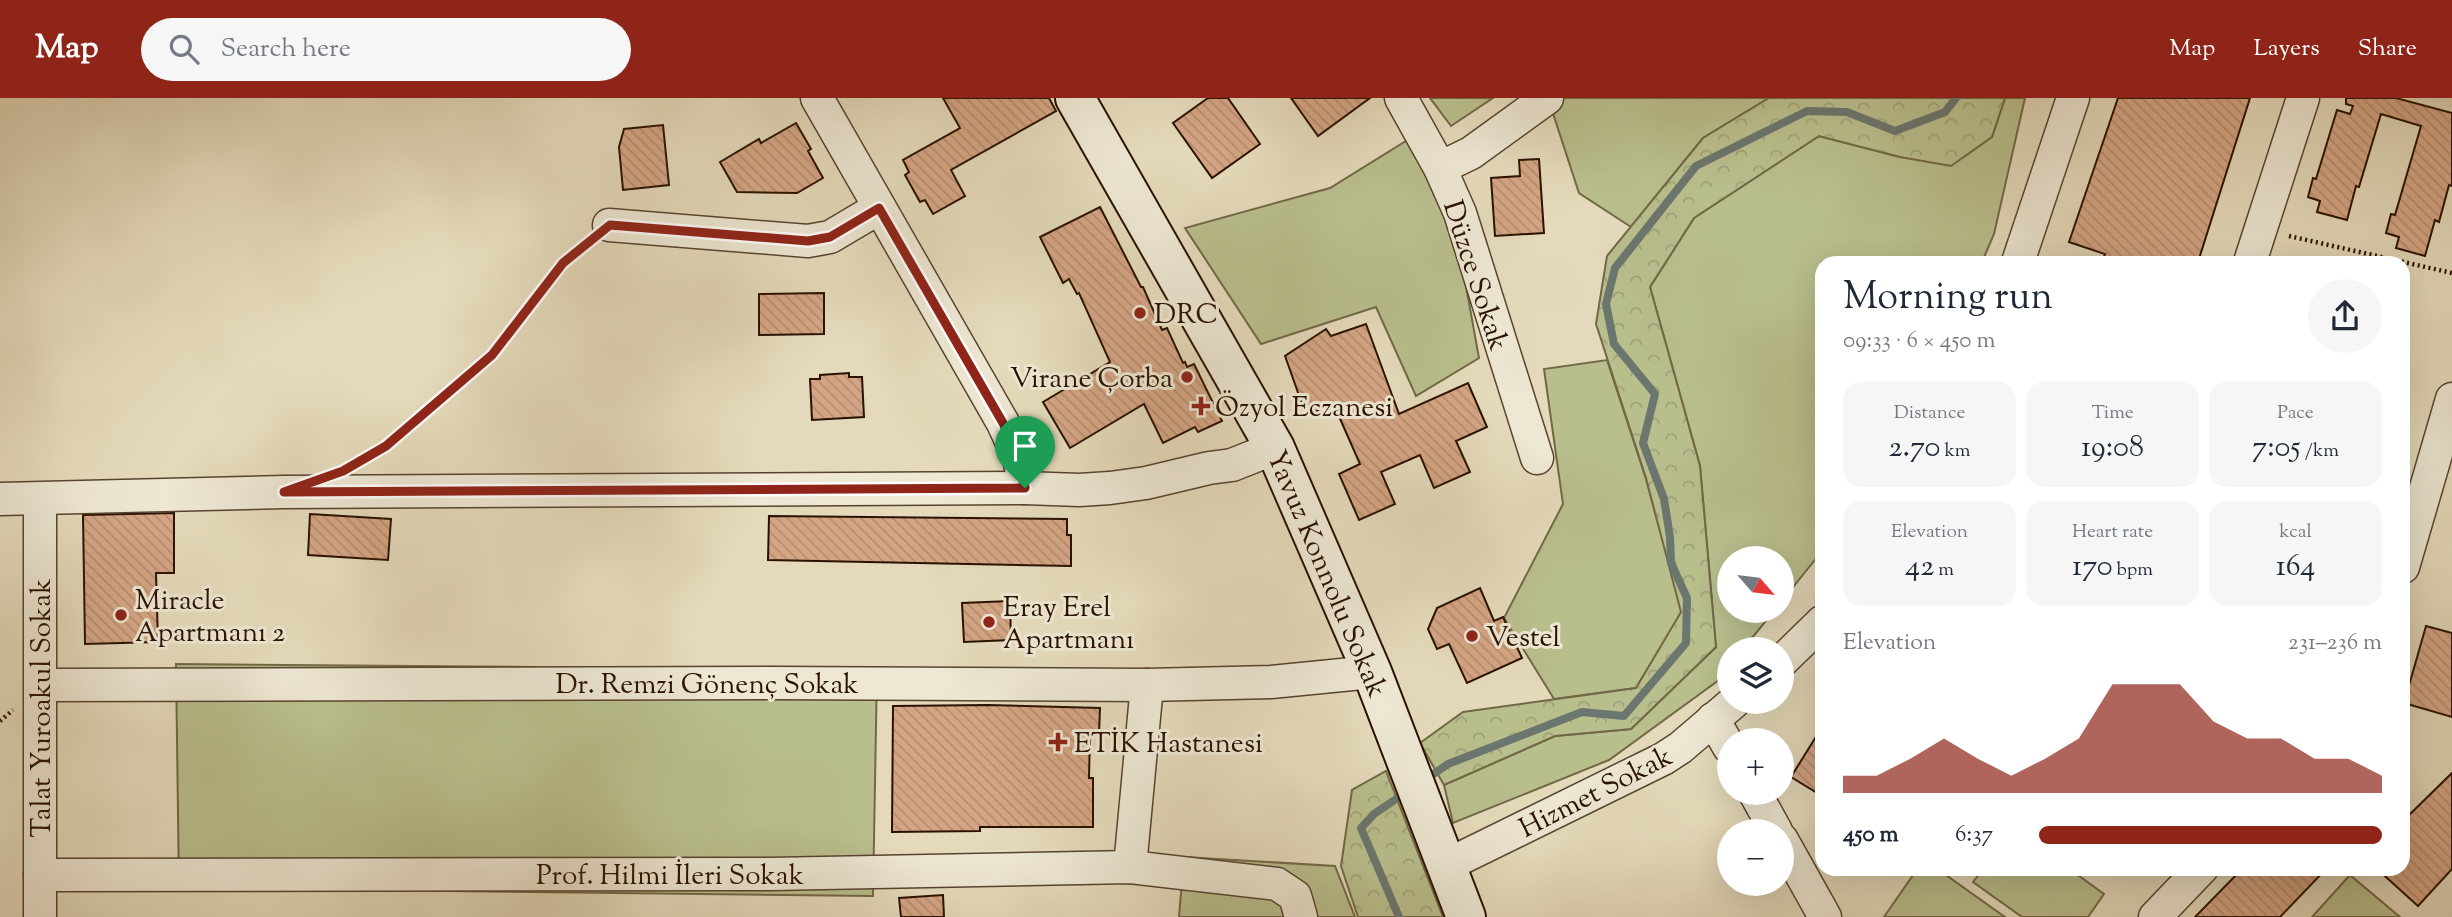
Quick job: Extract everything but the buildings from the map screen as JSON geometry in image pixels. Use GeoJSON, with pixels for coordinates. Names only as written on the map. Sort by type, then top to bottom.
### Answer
{"type":"FeatureCollection","features":[{"type":"Feature","properties":{"kind":"street"},"geometry":{"type":"LineString","coordinates":[[817,98],[1003,423],[1019,458],[1025,488]]}},
{"type":"Feature","properties":{"kind":"street","name":"Yavuz Konnolu Sokak"},"geometry":{"type":"LineString","coordinates":[[1075,98],[1275,448],[1372,672],[1466,917]]}},
{"type":"Feature","properties":{"kind":"street","name":"Düzce Sokak"},"geometry":{"type":"LineString","coordinates":[[1401,98],[1440,168],[1460,213],[1537,458]]}},
{"type":"Feature","properties":{"kind":"street"},"geometry":{"type":"LineString","coordinates":[[1440,168],[1471,153],[1547,98]]}},
{"type":"Feature","properties":{"kind":"street"},"geometry":{"type":"LineString","coordinates":[[2020,256],[2073,98]]}},
{"type":"Feature","properties":{"kind":"street"},"geometry":{"type":"LineString","coordinates":[[2252,256],[2303,98]]}},
{"type":"Feature","properties":{"kind":"street"},"geometry":{"type":"LineString","coordinates":[[610,225],[808,241],[830,237],[879,208]]}},
{"type":"Feature","properties":{"kind":"street"},"geometry":{"type":"LineString","coordinates":[[2410,551],[2440,482],[2452,399]]}},
{"type":"Feature","properties":{"kind":"street"},"geometry":{"type":"LineString","coordinates":[[0,499],[298,492],[1025,488],[1079,490],[1135,485],[1232,465],[1275,448]]}},
{"type":"Feature","properties":{"kind":"street","name":"Talat Yuroakul Sokak"},"geometry":{"type":"LineString","coordinates":[[40,500],[40,917]]}},
{"type":"Feature","properties":{"kind":"street"},"geometry":{"type":"LineString","coordinates":[[1794,649],[1815,629]]}},
{"type":"Feature","properties":{"kind":"street","name":"Dr. Remzi Gönenç Sokak"},"geometry":{"type":"LineString","coordinates":[[41,685],[1147,685],[1271,682],[1372,672]]}},
{"type":"Feature","properties":{"kind":"street"},"geometry":{"type":"LineString","coordinates":[[1130,867],[1147,685]]}},
{"type":"Feature","properties":{"kind":"street","name":"Hizmet Sokak"},"geometry":{"type":"LineString","coordinates":[[1447,865],[1663,759],[1681,748],[1719,714]]}},
{"type":"Feature","properties":{"kind":"street"},"geometry":{"type":"LineString","coordinates":[[1794,861],[1825,917]]}},
{"type":"Feature","properties":{"kind":"street","name":"Prof. Hilmi İleri Sokak"},"geometry":{"type":"LineString","coordinates":[[40,875],[757,874],[1130,867],[1267,881],[1285,888],[1298,907]]}},
{"type":"Feature","properties":{"kind":"street"},"geometry":{"type":"LineString","coordinates":[[2155,917],[2194,876]]}},
{"type":"Feature","properties":{"kind":"path"},"geometry":{"type":"LineString","coordinates":[[353,465],[386,446],[492,355],[563,263],[610,225]]}},
{"type":"Feature","properties":{"kind":"path"},"geometry":{"type":"LineString","coordinates":[[2260,229],[2375,256]]}},
{"type":"Feature","properties":{"kind":"path"},"geometry":{"type":"LineString","coordinates":[[2410,264],[2452,274]]}},
{"type":"Feature","properties":{"kind":"green space"},"geometry":{"type":"Polygon","coordinates":[[[1430,98],[1493,98],[1451,126],[1430,98]]]}},
{"type":"Feature","properties":{"kind":"green space"},"geometry":{"type":"Polygon","coordinates":[[[1548,98],[1769,98],[1703,138],[1631,227],[1579,193],[1548,98]]]}},
{"type":"Feature","properties":{"kind":"green space"},"geometry":{"type":"Polygon","coordinates":[[[1769,98],[2005,98],[1992,137],[1951,166],[1900,157],[1819,136],[1694,218],[1650,287],[1700,466],[1716,647],[1631,729],[1555,736],[1444,785],[1420,743],[1463,712],[1636,688],[1681,612],[1646,478],[1596,324],[1607,256],[1703,138],[1769,98]]]}},
{"type":"Feature","properties":{"kind":"green space"},"geometry":{"type":"Polygon","coordinates":[[[2005,98],[2025,98],[1994,234],[1985,256],[1815,256],[1815,560],[1794,586],[1794,546],[1717,546],[1717,623],[1764,623],[1753,637],[1717,637],[1717,681],[1609,760],[1453,823],[1444,785],[1555,736],[1631,729],[1716,647],[1700,466],[1650,287],[1694,218],[1819,136],[1900,157],[1992,137],[2005,98]]]}},
{"type":"Feature","properties":{"kind":"green space"},"geometry":{"type":"Polygon","coordinates":[[[1414,136],[1460,253],[1479,358],[1416,396],[1376,307],[1261,344],[1185,228],[1330,188],[1414,136]]]}},
{"type":"Feature","properties":{"kind":"green space"},"geometry":{"type":"Polygon","coordinates":[[[1607,360],[1646,479],[1682,612],[1636,688],[1554,699],[1504,618],[1563,504],[1544,369],[1607,360]]]}},
{"type":"Feature","properties":{"kind":"green space"},"geometry":{"type":"Polygon","coordinates":[[[176,664],[877,670],[873,896],[179,888],[176,664]]]}},
{"type":"Feature","properties":{"kind":"green space"},"geometry":{"type":"Polygon","coordinates":[[[1386,771],[1443,917],[1358,917],[1341,866],[1352,790],[1386,771]]]}},
{"type":"Feature","properties":{"kind":"green space"},"geometry":{"type":"Polygon","coordinates":[[[1184,857],[1335,866],[1355,917],[1179,917],[1184,857]]]}},
{"type":"Feature","properties":{"kind":"green space"},"geometry":{"type":"Polygon","coordinates":[[[1912,876],[1947,876],[2005,917],[1884,917],[1912,876]]]}},
{"type":"Feature","properties":{"kind":"green space"},"geometry":{"type":"Polygon","coordinates":[[[1978,876],[2079,876],[2104,894],[2088,917],[2022,917],[1973,882],[1978,876]]]}},
{"type":"Feature","properties":{"kind":"green space"},"geometry":{"type":"Polygon","coordinates":[[[2351,876],[2400,917],[2312,917],[2351,876]]]}},
{"type":"Feature","properties":{"kind":"waterway"},"geometry":{"type":"LineString","coordinates":[[1425,780],[1448,764],[1582,712],[1624,716],[1686,643],[1687,598],[1671,563],[1664,499],[1643,443],[1655,394],[1614,344],[1606,304],[1615,268],[1696,166],[1807,111],[1847,112],[1895,131],[1945,112],[1956,98]]}},
{"type":"Feature","properties":{"kind":"waterway"},"geometry":{"type":"LineString","coordinates":[[1399,917],[1361,828],[1374,814],[1408,791]]}},
{"type":"Feature","properties":{"kind":"place","name":"DRC"},"geometry":{"type":"Point","coordinates":[1140,313]}},
{"type":"Feature","properties":{"kind":"place","name":"Virane Çorba"},"geometry":{"type":"Point","coordinates":[1187,377]}},
{"type":"Feature","properties":{"kind":"place","name":"Özyol Eczanesi"},"geometry":{"type":"Point","coordinates":[1201,406]}},
{"type":"Feature","properties":{"kind":"place","name":"Miracle Apartmanı 2"},"geometry":{"type":"Point","coordinates":[121,615]}},
{"type":"Feature","properties":{"kind":"place","name":"Eray Erel Apartmanı"},"geometry":{"type":"Point","coordinates":[989,622]}},
{"type":"Feature","properties":{"kind":"place","name":"Vestel"},"geometry":{"type":"Point","coordinates":[1472,636]}},
{"type":"Feature","properties":{"kind":"place","name":"ETİK Hastanesi"},"geometry":{"type":"Point","coordinates":[1058,742]}},
{"type":"Feature","properties":{"kind":"route"},"geometry":{"type":"LineString","coordinates":[[879,208],[1003,423],[1019,458],[1025,488],[284,492],[343,471],[386,446],[492,355],[563,263],[610,225],[808,241],[830,237],[879,208]]}}]}
